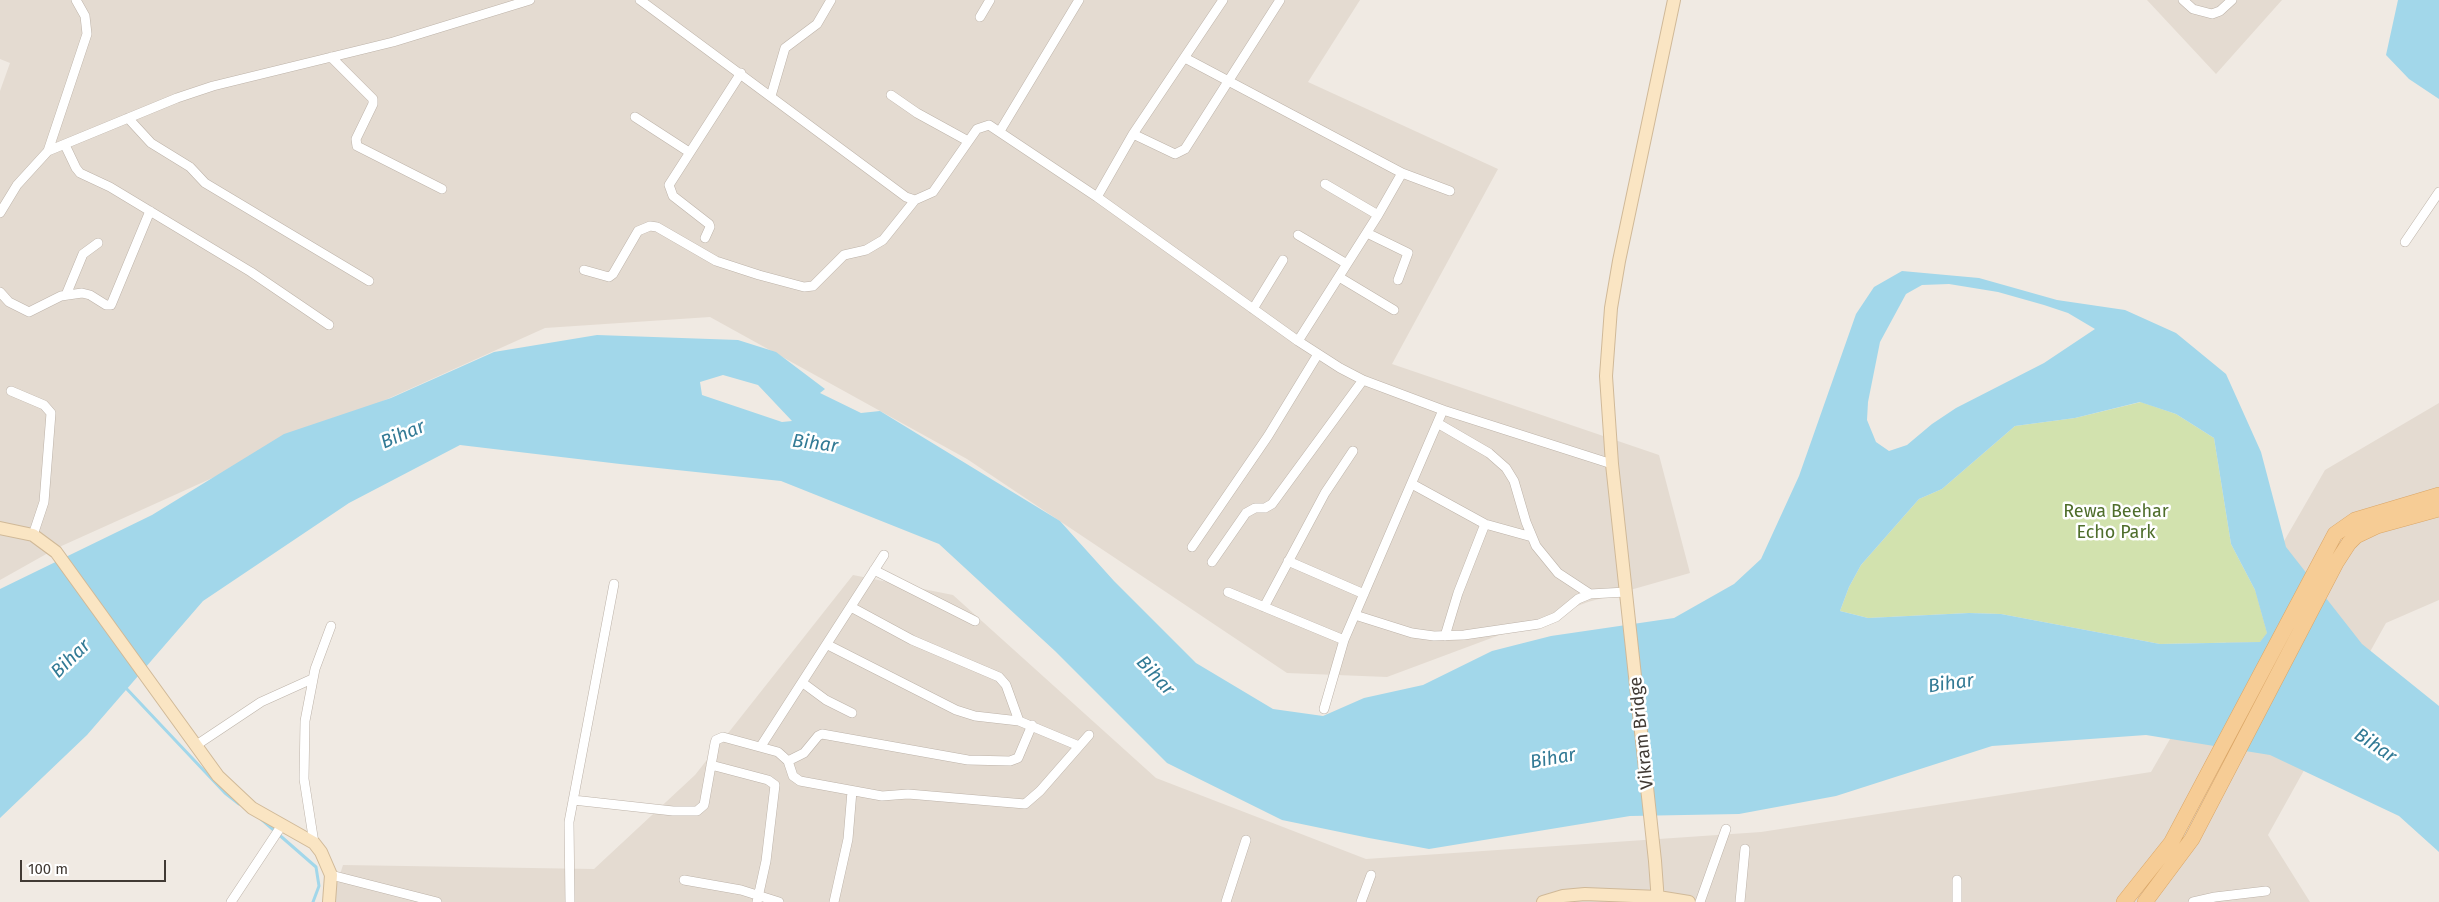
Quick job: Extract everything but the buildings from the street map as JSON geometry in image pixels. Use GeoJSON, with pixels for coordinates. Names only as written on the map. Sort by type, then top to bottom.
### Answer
{"type":"FeatureCollection","features":[{"type":"Feature","properties":{"kind":"main road"},"geometry":{"type":"LineString","coordinates":[[2124,902],[2171,843],[2335,534],[2355,520],[2439,495]]}},
{"type":"Feature","properties":{"kind":"main road"},"geometry":{"type":"LineString","coordinates":[[2145,902],[2192,839],[2336,562],[2349,543],[2356,536],[2377,526],[2439,508]]}},
{"type":"Feature","properties":{"kind":"street"},"geometry":{"type":"LineString","coordinates":[[0,213],[17,185],[48,151],[87,34],[85,16],[76,0]]}},
{"type":"Feature","properties":{"kind":"street"},"geometry":{"type":"LineString","coordinates":[[48,151],[213,86],[393,42],[530,0]]}},
{"type":"Feature","properties":{"kind":"street"},"geometry":{"type":"LineString","coordinates":[[640,0],[906,197],[915,200]]}},
{"type":"Feature","properties":{"kind":"street"},"geometry":{"type":"LineString","coordinates":[[771,96],[785,48],[817,24],[831,0]]}},
{"type":"Feature","properties":{"kind":"street"},"geometry":{"type":"LineString","coordinates":[[980,17],[990,0]]}},
{"type":"Feature","properties":{"kind":"street"},"geometry":{"type":"LineString","coordinates":[[1000,131],[1079,0]]}},
{"type":"Feature","properties":{"kind":"street"},"geometry":{"type":"LineString","coordinates":[[1097,197],[1133,134],[1223,0]]}},
{"type":"Feature","properties":{"kind":"street"},"geometry":{"type":"LineString","coordinates":[[1133,134],[1170,152],[1181,152],[1229,82],[1280,0]]}},
{"type":"Feature","properties":{"kind":"street","name":"Vikram Bridge"},"geometry":{"type":"LineString","coordinates":[[1658,900],[1612,464],[1606,376],[1611,308],[1674,0]]}},
{"type":"Feature","properties":{"kind":"street"},"geometry":{"type":"LineString","coordinates":[[2183,0],[2193,9],[2212,14],[2220,11],[2232,0]]}},
{"type":"Feature","properties":{"kind":"street"},"geometry":{"type":"LineString","coordinates":[[331,58],[373,99],[373,104],[356,139],[357,146],[442,189]]}},
{"type":"Feature","properties":{"kind":"street"},"geometry":{"type":"LineString","coordinates":[[1185,58],[1402,173],[1450,190]]}},
{"type":"Feature","properties":{"kind":"street"},"geometry":{"type":"LineString","coordinates":[[705,238],[710,224],[673,196],[669,189],[670,180],[741,73]]}},
{"type":"Feature","properties":{"kind":"street"},"geometry":{"type":"LineString","coordinates":[[891,95],[906,107],[968,141]]}},
{"type":"Feature","properties":{"kind":"street"},"geometry":{"type":"LineString","coordinates":[[635,117],[689,152]]}},
{"type":"Feature","properties":{"kind":"street"},"geometry":{"type":"LineString","coordinates":[[128,118],[151,143],[182,162],[205,183],[369,281]]}},
{"type":"Feature","properties":{"kind":"street"},"geometry":{"type":"LineString","coordinates":[[584,270],[609,277],[613,274],[638,230],[650,226],[657,227],[716,261],[804,287],[813,286],[844,255],[866,250],[883,240],[915,200],[933,192],[977,129],[983,125],[989,125],[1097,197],[1298,341],[1363,380],[1443,410],[1612,464]]}},
{"type":"Feature","properties":{"kind":"street"},"geometry":{"type":"LineString","coordinates":[[65,145],[80,173],[110,187],[251,272],[330,325]]}},
{"type":"Feature","properties":{"kind":"street"},"geometry":{"type":"LineString","coordinates":[[1298,341],[1378,215],[1402,173]]}},
{"type":"Feature","properties":{"kind":"street"},"geometry":{"type":"LineString","coordinates":[[1325,184],[1378,215]]}},
{"type":"Feature","properties":{"kind":"street"},"geometry":{"type":"LineString","coordinates":[[2405,242],[2439,192]]}},
{"type":"Feature","properties":{"kind":"street"},"geometry":{"type":"LineString","coordinates":[[0,292],[9,302],[29,312],[66,295],[86,294],[106,305],[111,305],[150,211]]}},
{"type":"Feature","properties":{"kind":"street"},"geometry":{"type":"LineString","coordinates":[[1366,233],[1408,253],[1398,280]]}},
{"type":"Feature","properties":{"kind":"street"},"geometry":{"type":"LineString","coordinates":[[1298,235],[1347,264]]}},
{"type":"Feature","properties":{"kind":"street"},"geometry":{"type":"LineString","coordinates":[[66,295],[83,254],[98,243]]}},
{"type":"Feature","properties":{"kind":"street"},"geometry":{"type":"LineString","coordinates":[[1253,309],[1283,260]]}},
{"type":"Feature","properties":{"kind":"street"},"geometry":{"type":"LineString","coordinates":[[1339,277],[1394,310]]}},
{"type":"Feature","properties":{"kind":"street"},"geometry":{"type":"LineString","coordinates":[[1192,547],[1268,436],[1318,354]]}},
{"type":"Feature","properties":{"kind":"street"},"geometry":{"type":"LineString","coordinates":[[1212,562],[1246,513],[1255,508],[1265,508],[1272,504],[1363,380]]}},
{"type":"Feature","properties":{"kind":"street"},"geometry":{"type":"LineString","coordinates":[[11,391],[44,405],[51,413],[44,502],[33,535]]}},
{"type":"Feature","properties":{"kind":"street"},"geometry":{"type":"LineString","coordinates":[[1324,709],[1344,640],[1439,424],[1443,410]]}},
{"type":"Feature","properties":{"kind":"street"},"geometry":{"type":"LineString","coordinates":[[1439,424],[1489,453],[1506,468],[1519,494],[1532,537],[1544,558],[1558,574],[1590,594]]}},
{"type":"Feature","properties":{"kind":"street"},"geometry":{"type":"LineString","coordinates":[[1264,607],[1325,493],[1353,451]]}},
{"type":"Feature","properties":{"kind":"street"},"geometry":{"type":"LineString","coordinates":[[1412,484],[1485,524],[1532,537]]}},
{"type":"Feature","properties":{"kind":"street"},"geometry":{"type":"LineString","coordinates":[[1445,636],[1458,593],[1485,524]]}},
{"type":"Feature","properties":{"kind":"street"},"geometry":{"type":"LineString","coordinates":[[0,528],[33,535],[56,552],[195,746],[232,792],[252,808],[314,843],[321,852],[330,875],[329,902]]}},
{"type":"Feature","properties":{"kind":"street"},"geometry":{"type":"LineString","coordinates":[[761,746],[828,645],[884,555]]}},
{"type":"Feature","properties":{"kind":"street"},"geometry":{"type":"LineString","coordinates":[[1288,561],[1364,594]]}},
{"type":"Feature","properties":{"kind":"street"},"geometry":{"type":"LineString","coordinates":[[874,570],[975,621]]}},
{"type":"Feature","properties":{"kind":"street"},"geometry":{"type":"LineString","coordinates":[[570,902],[567,834],[614,584]]}},
{"type":"Feature","properties":{"kind":"street"},"geometry":{"type":"LineString","coordinates":[[1228,592],[1344,640]]}},
{"type":"Feature","properties":{"kind":"street"},"geometry":{"type":"LineString","coordinates":[[1354,615],[1412,633],[1445,636],[1517,629],[1539,624],[1556,617],[1578,599],[1590,594],[1626,592]]}},
{"type":"Feature","properties":{"kind":"street"},"geometry":{"type":"LineString","coordinates":[[851,607],[912,640],[999,677],[1006,685],[1019,721]]}},
{"type":"Feature","properties":{"kind":"street"},"geometry":{"type":"LineString","coordinates":[[314,843],[304,779],[305,721],[312,679],[331,626]]}},
{"type":"Feature","properties":{"kind":"street"},"geometry":{"type":"LineString","coordinates":[[828,645],[956,710],[976,716],[1019,721],[1079,746]]}},
{"type":"Feature","properties":{"kind":"street"},"geometry":{"type":"LineString","coordinates":[[195,746],[261,702],[312,679]]}},
{"type":"Feature","properties":{"kind":"street"},"geometry":{"type":"LineString","coordinates":[[803,683],[826,700],[852,713]]}},
{"type":"Feature","properties":{"kind":"street"},"geometry":{"type":"LineString","coordinates":[[788,761],[804,753],[815,738],[822,734],[968,760],[1010,761],[1018,758],[1032,725]]}},
{"type":"Feature","properties":{"kind":"street"},"geometry":{"type":"LineString","coordinates":[[573,800],[673,811],[697,811],[704,805],[715,743],[719,738],[727,737],[778,752],[788,761],[796,780],[882,796],[908,794],[1025,804],[1040,791],[1089,735]]}},
{"type":"Feature","properties":{"kind":"street"},"geometry":{"type":"LineString","coordinates":[[711,765],[768,780],[775,785],[767,854],[757,899]]}},
{"type":"Feature","properties":{"kind":"street"},"geometry":{"type":"LineString","coordinates":[[834,902],[848,840],[852,791]]}},
{"type":"Feature","properties":{"kind":"street"},"geometry":{"type":"LineString","coordinates":[[231,902],[282,825]]}},
{"type":"Feature","properties":{"kind":"street"},"geometry":{"type":"LineString","coordinates":[[1700,902],[1726,829]]}},
{"type":"Feature","properties":{"kind":"street"},"geometry":{"type":"LineString","coordinates":[[1226,902],[1246,840]]}},
{"type":"Feature","properties":{"kind":"street"},"geometry":{"type":"LineString","coordinates":[[1740,902],[1746,849]]}},
{"type":"Feature","properties":{"kind":"street"},"geometry":{"type":"LineString","coordinates":[[330,875],[437,902]]}},
{"type":"Feature","properties":{"kind":"street"},"geometry":{"type":"LineString","coordinates":[[1360,902],[1371,875]]}},
{"type":"Feature","properties":{"kind":"street"},"geometry":{"type":"LineString","coordinates":[[684,880],[741,890],[757,899],[779,902]]}},
{"type":"Feature","properties":{"kind":"street"},"geometry":{"type":"LineString","coordinates":[[1957,880],[1957,902]]}},
{"type":"Feature","properties":{"kind":"street"},"geometry":{"type":"LineString","coordinates":[[2193,902],[2215,897],[2266,891]]}},
{"type":"Feature","properties":{"kind":"street"},"geometry":{"type":"LineString","coordinates":[[1543,902],[1563,896],[1585,894],[1690,902]]}},
{"type":"Feature","properties":{"kind":"shaded area"},"geometry":{"type":"Polygon","coordinates":[[[0,0],[1360,0],[1308,82],[1498,169],[1392,364],[1659,455],[1690,573],[1588,602],[1387,677],[1287,673],[967,459],[710,317],[545,328],[57,548],[0,580],[0,91],[10,63],[0,59],[0,0]]]}},
{"type":"Feature","properties":{"kind":"shaded area"},"geometry":{"type":"Polygon","coordinates":[[[2147,0],[2282,0],[2216,74],[2147,0]]]}},
{"type":"Feature","properties":{"kind":"shaded area"},"geometry":{"type":"Polygon","coordinates":[[[2439,403],[2439,600],[2386,623],[2268,835],[2310,902],[331,902],[343,865],[594,869],[695,775],[853,575],[953,595],[1156,778],[1366,859],[1761,832],[2151,772],[2325,470],[2439,403]]]}},
{"type":"Feature","properties":{"kind":"green space","name":"Rewa Beehar Echo Park"},"geometry":{"type":"Polygon","coordinates":[[[2141,402],[2176,414],[2214,438],[2231,544],[2255,590],[2267,633],[2260,642],[2160,644],[2001,614],[1969,613],[1868,618],[1840,611],[1849,587],[1861,565],[1919,499],[1942,489],[2015,426],[2075,418],[2141,402]]]}},
{"type":"Feature","properties":{"kind":"water"},"geometry":{"type":"Polygon","coordinates":[[[2398,0],[2439,0],[2439,99],[2409,79],[2386,55],[2398,0]]]}},
{"type":"Feature","properties":{"kind":"water","name":"Bihar"},"geometry":{"type":"Polygon","coordinates":[[[1902,271],[1979,278],[2057,300],[2125,310],[2176,333],[2226,374],[2261,452],[2286,547],[2362,644],[2439,706],[2439,852],[2399,816],[2270,755],[2146,735],[1992,746],[1836,796],[1739,814],[1630,816],[1429,849],[1369,838],[1282,820],[1167,763],[1055,651],[939,544],[781,481],[460,445],[349,503],[203,601],[87,735],[0,818],[0,589],[152,515],[284,434],[391,398],[494,352],[597,335],[738,340],[776,352],[825,389],[820,393],[861,413],[880,411],[1060,521],[1114,581],[1196,663],[1273,709],[1323,716],[1364,698],[1423,685],[1492,651],[1551,636],[1674,618],[1734,584],[1761,559],[1799,476],[1856,314],[1874,287],[1902,271]],[[1949,284],[1922,285],[1906,294],[1880,342],[1868,402],[1867,420],[1876,442],[1889,451],[1907,445],[1932,424],[1956,408],[2044,363],[2095,329],[2068,313],[2044,305],[1998,292],[1949,284]],[[723,375],[700,382],[702,395],[782,422],[792,421],[758,385],[723,375]],[[2140,402],[2075,418],[2015,426],[1942,489],[1919,499],[1861,565],[1849,587],[1840,611],[1868,618],[1969,613],[2001,614],[2160,644],[2260,642],[2267,633],[2255,590],[2231,544],[2214,438],[2176,414],[2140,402]]]}},
{"type":"Feature","properties":{"kind":"waterway"},"geometry":{"type":"LineString","coordinates":[[125,687],[225,793],[239,804]]}},
{"type":"Feature","properties":{"kind":"waterway"},"geometry":{"type":"LineString","coordinates":[[261,819],[316,867],[319,886],[313,902]]}}]}
